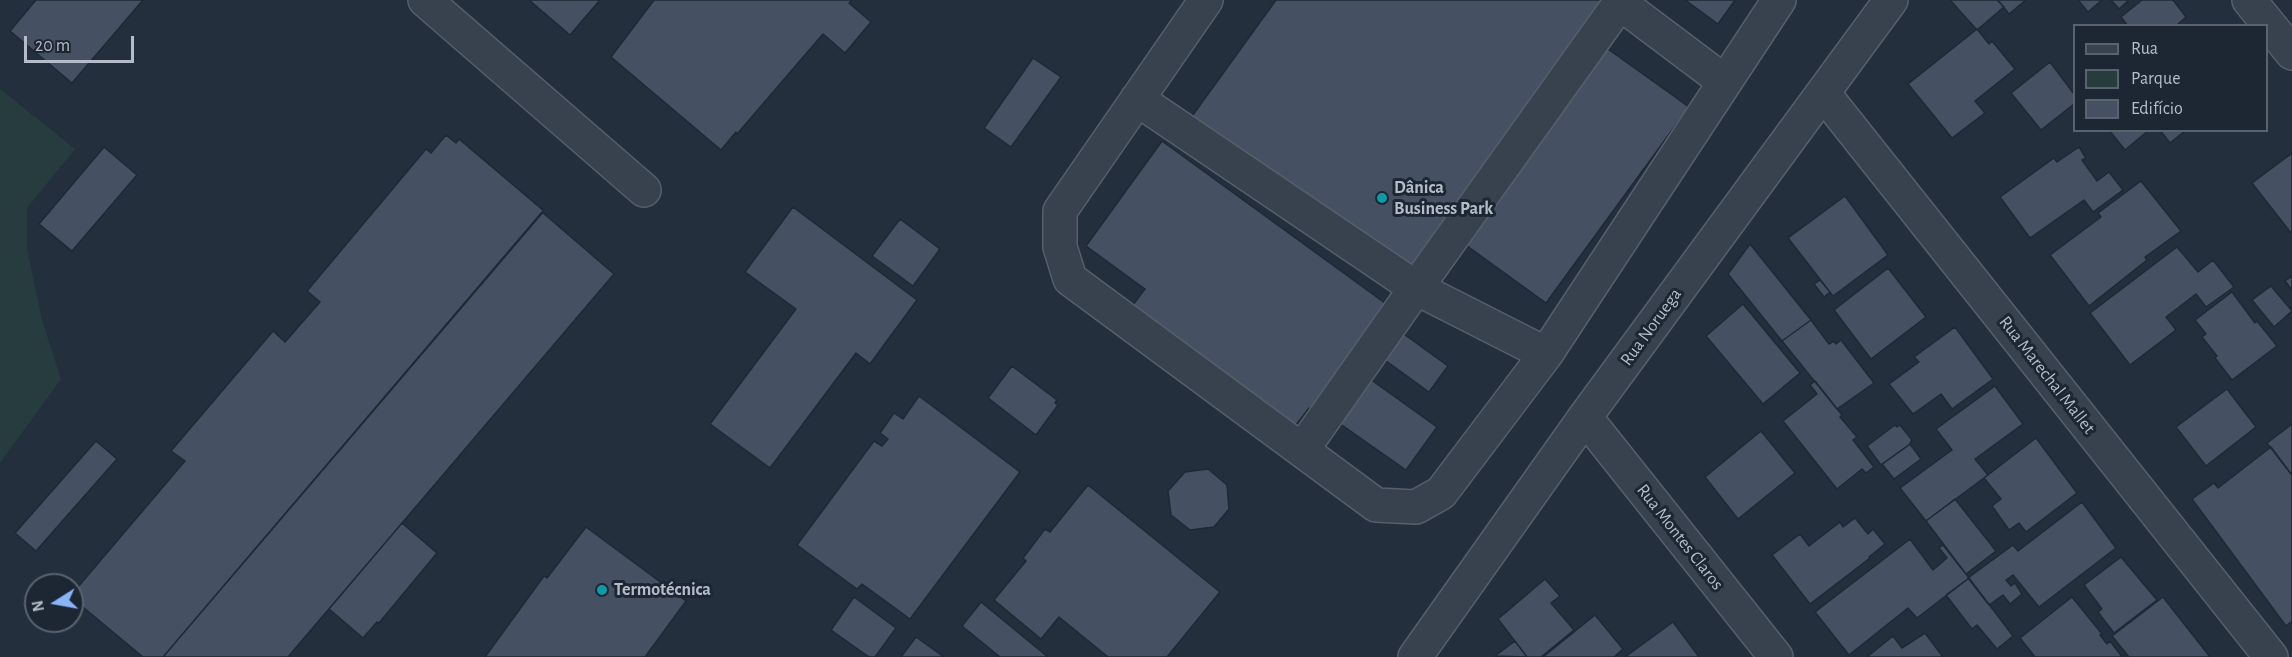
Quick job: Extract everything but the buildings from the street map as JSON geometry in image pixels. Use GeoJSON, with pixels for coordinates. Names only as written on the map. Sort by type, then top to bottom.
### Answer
{"type":"FeatureCollection","features":[{"type":"Feature","properties":{"kind":"street"},"geometry":{"type":"LineString","coordinates":[[424,0],[644,190]]}},
{"type":"Feature","properties":{"kind":"street"},"geometry":{"type":"LineString","coordinates":[[1206,0],[1060,211],[1060,247],[1070,279],[1376,505],[1416,507],[1441,493],[1546,354],[1779,0]]}},
{"type":"Feature","properties":{"kind":"street","name":"Rua Noruega"},"geometry":{"type":"LineString","coordinates":[[1415,657],[1585,417],[1891,0]]}},
{"type":"Feature","properties":{"kind":"street"},"geometry":{"type":"LineString","coordinates":[[2248,0],[2268,24]]}},
{"type":"Feature","properties":{"kind":"street"},"geometry":{"type":"LineString","coordinates":[[1302,450],[1621,1],[1725,82]]}},
{"type":"Feature","properties":{"kind":"street"},"geometry":{"type":"LineString","coordinates":[[2268,24],[2292,53]]}},
{"type":"Feature","properties":{"kind":"street","name":"Rua Marechal Mallet"},"geometry":{"type":"LineString","coordinates":[[1823,93],[2271,657]]}},
{"type":"Feature","properties":{"kind":"street"},"geometry":{"type":"LineString","coordinates":[[1137,99],[1416,288],[1546,354]]}},
{"type":"Feature","properties":{"kind":"street","name":"Rua Montes Claros"},"geometry":{"type":"LineString","coordinates":[[1585,417],[1776,657]]}},
{"type":"Feature","properties":{"kind":"green space"},"geometry":{"type":"Polygon","coordinates":[[[0,89],[75,149],[27,208],[27,249],[42,320],[61,379],[0,463],[0,89]]]}},
{"type":"Feature","properties":{"kind":"place","name":"Dânica Business Park"},"geometry":{"type":"Point","coordinates":[1382,198]}},
{"type":"Feature","properties":{"kind":"place","name":"Termotécnica"},"geometry":{"type":"Point","coordinates":[602,590]}}]}
